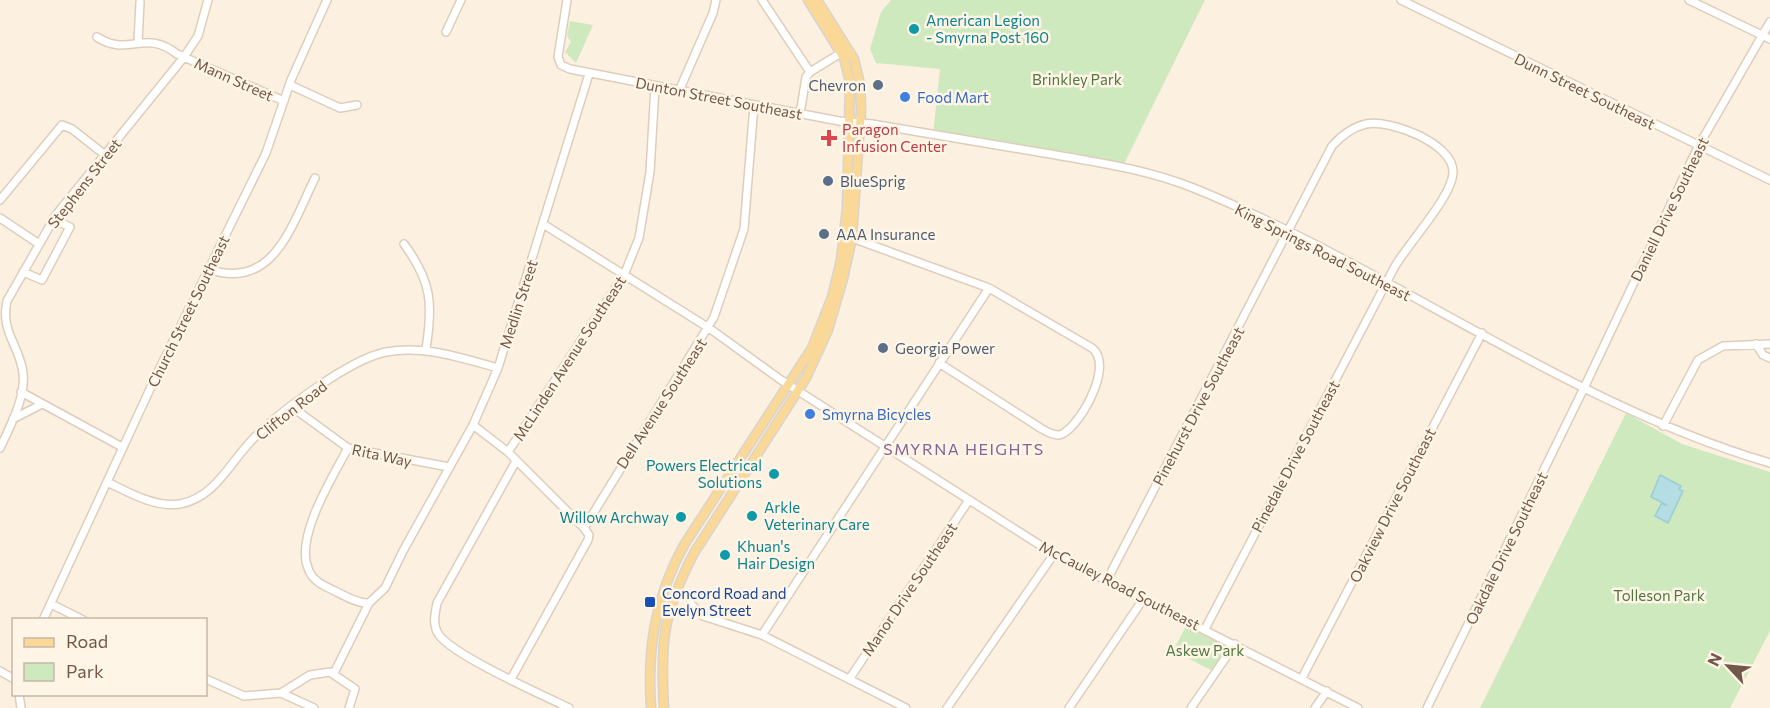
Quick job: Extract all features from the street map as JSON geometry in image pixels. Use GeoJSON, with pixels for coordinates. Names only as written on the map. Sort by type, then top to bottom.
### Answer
{"type":"FeatureCollection","features":[{"type":"Feature","properties":{"kind":"main road"},"geometry":{"type":"LineString","coordinates":[[651,708],[649,673],[652,633],[667,579],[684,545],[817,339],[837,278],[847,216],[850,82],[841,53],[808,0]]}},
{"type":"Feature","properties":{"kind":"main road"},"geometry":{"type":"LineString","coordinates":[[664,708],[662,645],[666,622],[680,580],[694,553],[799,390],[820,350],[834,312],[852,238],[861,97],[857,70],[845,43],[817,0]]}},
{"type":"Feature","properties":{"kind":"street","name":"Stephens Street"},"geometry":{"type":"LineString","coordinates":[[0,448],[14,419],[23,373],[8,337],[5,312],[7,301],[53,219],[184,57],[198,36],[208,0]]}},
{"type":"Feature","properties":{"kind":"street","name":"Church Street Southeast"},"geometry":{"type":"LineString","coordinates":[[44,618],[122,447],[267,153],[290,85],[327,0]]}},
{"type":"Feature","properties":{"kind":"street"},"geometry":{"type":"LineString","coordinates":[[446,32],[461,0]]}},
{"type":"Feature","properties":{"kind":"street"},"geometry":{"type":"LineString","coordinates":[[567,0],[558,45],[558,60],[565,67],[589,74]]}},
{"type":"Feature","properties":{"kind":"street"},"geometry":{"type":"LineString","coordinates":[[762,0],[810,72]]}},
{"type":"Feature","properties":{"kind":"street","name":"Dunn Street Southeast"},"geometry":{"type":"LineString","coordinates":[[1401,0],[1698,147],[1770,180]]}},
{"type":"Feature","properties":{"kind":"street"},"geometry":{"type":"LineString","coordinates":[[1689,0],[1770,39]]}},
{"type":"Feature","properties":{"kind":"street"},"geometry":{"type":"LineString","coordinates":[[679,91],[717,1]]}},
{"type":"Feature","properties":{"kind":"street"},"geometry":{"type":"LineString","coordinates":[[138,42],[140,2]]}},
{"type":"Feature","properties":{"kind":"street","name":"Daniell Drive Southeast"},"geometry":{"type":"LineString","coordinates":[[1584,388],[1698,147],[1770,22]]}},
{"type":"Feature","properties":{"kind":"street","name":"Mann Street"},"geometry":{"type":"LineString","coordinates":[[97,37],[110,46],[118,47],[138,42],[158,43],[184,57],[284,101]]}},
{"type":"Feature","properties":{"kind":"street"},"geometry":{"type":"LineString","coordinates":[[800,114],[806,77],[810,72],[841,53]]}},
{"type":"Feature","properties":{"kind":"street","name":"Dunton Street Southeast"},"geometry":{"type":"LineString","coordinates":[[589,74],[850,122]]}},
{"type":"Feature","properties":{"kind":"street","name":"Medlin Street"},"geometry":{"type":"LineString","coordinates":[[334,673],[369,603],[375,601],[386,588],[473,425],[498,368],[589,74]]}},
{"type":"Feature","properties":{"kind":"street"},"geometry":{"type":"LineString","coordinates":[[290,85],[340,108],[357,105]]}},
{"type":"Feature","properties":{"kind":"street","name":"McLinden Avenue Southeast"},"geometry":{"type":"LineString","coordinates":[[508,452],[624,275],[639,237],[650,172],[655,87]]}},
{"type":"Feature","properties":{"kind":"street","name":"Dell Avenue Southeast"},"geometry":{"type":"LineString","coordinates":[[511,679],[588,540],[589,535],[584,528],[612,479],[709,328],[744,229],[754,105]]}},
{"type":"Feature","properties":{"kind":"street","name":"King Springs Road Southeast"},"geometry":{"type":"LineString","coordinates":[[850,122],[1138,170],[1196,189],[1288,233],[1584,388],[1663,426],[1770,464]]}},
{"type":"Feature","properties":{"kind":"street","name":"Pinehurst Drive Southeast"},"geometry":{"type":"LineString","coordinates":[[1107,580],[1332,146],[1355,127],[1369,123],[1385,123],[1431,142],[1444,151],[1451,160],[1453,171],[1450,185],[1442,202],[1406,246],[1386,283]]}},
{"type":"Feature","properties":{"kind":"street"},"geometry":{"type":"LineString","coordinates":[[0,200],[62,125],[72,129],[105,155]]}},
{"type":"Feature","properties":{"kind":"street"},"geometry":{"type":"LineString","coordinates":[[208,269],[234,275],[255,269],[272,258],[285,239],[315,178]]}},
{"type":"Feature","properties":{"kind":"street"},"geometry":{"type":"LineString","coordinates":[[0,218],[39,244]]}},
{"type":"Feature","properties":{"kind":"street"},"geometry":{"type":"LineString","coordinates":[[23,272],[42,280],[70,226],[53,219]]}},
{"type":"Feature","properties":{"kind":"street","name":"McCauley Road Southeast"},"geometry":{"type":"LineString","coordinates":[[543,224],[709,328],[788,384],[1054,554],[1358,708]]}},
{"type":"Feature","properties":{"kind":"street"},"geometry":{"type":"LineString","coordinates":[[852,238],[989,288],[1034,312],[1097,352],[1102,366],[1073,425],[1061,435],[1050,433],[939,363]]}},
{"type":"Feature","properties":{"kind":"street"},"geometry":{"type":"LineString","coordinates":[[404,244],[421,270],[430,294],[431,314],[426,349]]}},
{"type":"Feature","properties":{"kind":"street","name":"Pinedale Drive Southeast"},"geometry":{"type":"LineString","coordinates":[[1204,629],[1386,283]]}},
{"type":"Feature","properties":{"kind":"street"},"geometry":{"type":"LineString","coordinates":[[762,635],[989,288]]}},
{"type":"Feature","properties":{"kind":"street","name":"Oakview Drive Southeast"},"geometry":{"type":"LineString","coordinates":[[1302,678],[1482,333]]}},
{"type":"Feature","properties":{"kind":"street"},"geometry":{"type":"LineString","coordinates":[[0,339],[8,337]]}},
{"type":"Feature","properties":{"kind":"street"},"geometry":{"type":"LineString","coordinates":[[1756,344],[1763,355],[1770,358]]}},
{"type":"Feature","properties":{"kind":"street"},"geometry":{"type":"LineString","coordinates":[[1663,426],[1698,360],[1723,346],[1770,344]]}},
{"type":"Feature","properties":{"kind":"street","name":"Clifton Road"},"geometry":{"type":"LineString","coordinates":[[106,482],[159,503],[179,504],[192,500],[207,492],[253,439],[292,407],[343,371],[386,352],[426,349],[498,368]]}},
{"type":"Feature","properties":{"kind":"street","name":"Oakdale Drive Southeast"},"geometry":{"type":"LineString","coordinates":[[1427,708],[1584,388]]}},
{"type":"Feature","properties":{"kind":"street"},"geometry":{"type":"LineString","coordinates":[[21,392],[122,447]]}},
{"type":"Feature","properties":{"kind":"street"},"geometry":{"type":"LineString","coordinates":[[14,419],[42,404]]}},
{"type":"Feature","properties":{"kind":"street","name":"Rita Way"},"geometry":{"type":"LineString","coordinates":[[292,407],[348,448],[449,467]]}},
{"type":"Feature","properties":{"kind":"street"},"geometry":{"type":"LineString","coordinates":[[473,425],[508,452],[584,528]]}},
{"type":"Feature","properties":{"kind":"street"},"geometry":{"type":"LineString","coordinates":[[348,448],[313,517],[305,557],[308,569],[317,583],[356,601],[369,603]]}},
{"type":"Feature","properties":{"kind":"street","name":"McLinden Avenue Southeast"},"geometry":{"type":"LineString","coordinates":[[516,461],[437,603],[435,626],[447,642],[511,679],[569,708]]}},
{"type":"Feature","properties":{"kind":"street","name":"Manor Drive Southeast"},"geometry":{"type":"LineString","coordinates":[[850,678],[969,500]]}},
{"type":"Feature","properties":{"kind":"street"},"geometry":{"type":"LineString","coordinates":[[947,708],[1054,554]]}},
{"type":"Feature","properties":{"kind":"street"},"geometry":{"type":"LineString","coordinates":[[1068,708],[1144,598]]}},
{"type":"Feature","properties":{"kind":"street"},"geometry":{"type":"LineString","coordinates":[[51,604],[79,618]]}},
{"type":"Feature","properties":{"kind":"street"},"geometry":{"type":"LineString","coordinates":[[691,604],[703,615],[762,635],[906,708]]}},
{"type":"Feature","properties":{"kind":"street"},"geometry":{"type":"LineString","coordinates":[[1191,708],[1234,644]]}},
{"type":"Feature","properties":{"kind":"street"},"geometry":{"type":"LineString","coordinates":[[207,679],[244,696],[281,693],[309,675],[334,673],[355,689],[349,708]]}},
{"type":"Feature","properties":{"kind":"street"},"geometry":{"type":"LineString","coordinates":[[1315,708],[1327,691]]}},
{"type":"Feature","properties":{"kind":"street"},"geometry":{"type":"LineString","coordinates":[[281,693],[314,708]]}},
{"type":"Feature","properties":{"kind":"green space","name":"Brinkley Park"},"geometry":{"type":"Polygon","coordinates":[[[891,0],[1205,0],[1123,166],[933,134],[940,69],[876,63],[870,49],[881,12],[891,0]]]}},
{"type":"Feature","properties":{"kind":"green space"},"geometry":{"type":"Polygon","coordinates":[[[570,21],[593,25],[576,63],[565,52],[571,42],[567,36],[570,21]]]}},
{"type":"Feature","properties":{"kind":"green space","name":"Tolleson Park"},"geometry":{"type":"Polygon","coordinates":[[[1626,413],[1682,444],[1770,472],[1770,631],[1730,708],[1480,708],[1626,413]]]}},
{"type":"Feature","properties":{"kind":"green space","name":"Askew Park"},"geometry":{"type":"Polygon","coordinates":[[[1187,624],[1229,645],[1213,671],[1173,651],[1187,624]]]}},
{"type":"Feature","properties":{"kind":"water"},"geometry":{"type":"Polygon","coordinates":[[[1660,475],[1681,486],[1679,489],[1683,491],[1668,523],[1655,516],[1661,504],[1667,505],[1651,497],[1660,475]]]}},
{"type":"Feature","properties":{"kind":"place","name":"American Legion - Smyrna Post 160"},"geometry":{"type":"Point","coordinates":[914,29]}},
{"type":"Feature","properties":{"kind":"place","name":"Chevron"},"geometry":{"type":"Point","coordinates":[878,85]}},
{"type":"Feature","properties":{"kind":"place","name":"Food Mart"},"geometry":{"type":"Point","coordinates":[905,97]}},
{"type":"Feature","properties":{"kind":"place","name":"Paragon Infusion Center"},"geometry":{"type":"Point","coordinates":[829,138]}},
{"type":"Feature","properties":{"kind":"place","name":"BlueSprig"},"geometry":{"type":"Point","coordinates":[828,181]}},
{"type":"Feature","properties":{"kind":"place","name":"AAA Insurance"},"geometry":{"type":"Point","coordinates":[824,234]}},
{"type":"Feature","properties":{"kind":"place","name":"Georgia Power"},"geometry":{"type":"Point","coordinates":[883,348]}},
{"type":"Feature","properties":{"kind":"place","name":"Smyrna Bicycles"},"geometry":{"type":"Point","coordinates":[810,414]}},
{"type":"Feature","properties":{"kind":"place","name":"Powers Electrical Solutions"},"geometry":{"type":"Point","coordinates":[774,474]}},
{"type":"Feature","properties":{"kind":"place","name":"Arkle Veterinary Care"},"geometry":{"type":"Point","coordinates":[752,516]}},
{"type":"Feature","properties":{"kind":"place","name":"Willow Archway"},"geometry":{"type":"Point","coordinates":[681,517]}},
{"type":"Feature","properties":{"kind":"place","name":"Khuan's Hair Design"},"geometry":{"type":"Point","coordinates":[725,555]}},
{"type":"Feature","properties":{"kind":"place","name":"Concord Road and Evelyn Street"},"geometry":{"type":"Point","coordinates":[650,602]}},
{"type":"Feature","properties":{"kind":"district","name":"SMYRNA HEIGHTS"},"geometry":{"type":"Point","coordinates":[964,448]}}]}
